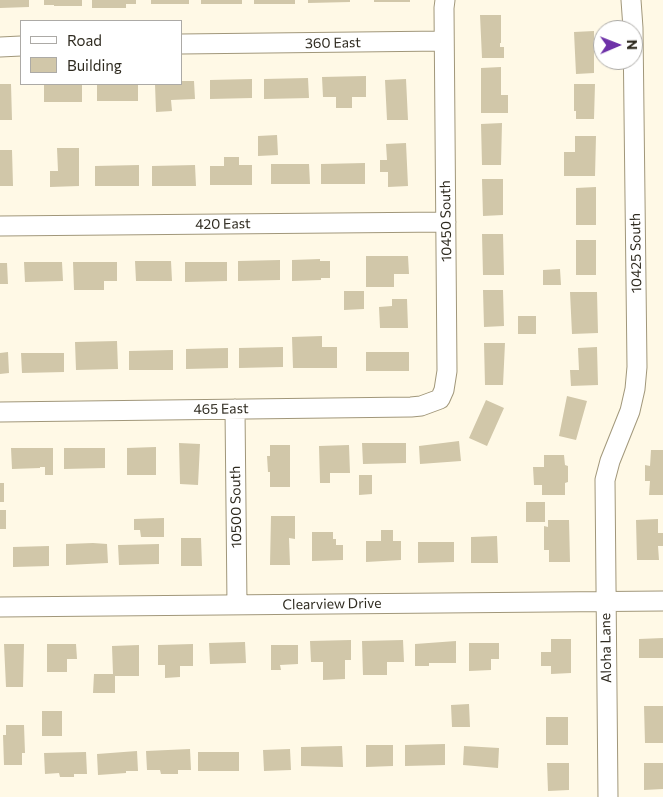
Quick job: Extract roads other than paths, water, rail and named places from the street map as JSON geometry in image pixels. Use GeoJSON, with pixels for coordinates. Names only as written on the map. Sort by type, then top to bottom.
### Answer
{"type":"FeatureCollection","features":[{"type":"Feature","properties":{"kind":"street"},"geometry":{"type":"LineString","coordinates":[[444,41],[446,0]]}},
{"type":"Feature","properties":{"kind":"street","name":"10425 South"},"geometry":{"type":"LineString","coordinates":[[605,500],[605,480],[610,461],[630,411],[637,367],[633,28],[631,0]]}},
{"type":"Feature","properties":{"kind":"street","name":"360 East"},"geometry":{"type":"LineString","coordinates":[[182,44],[444,41]]}},
{"type":"Feature","properties":{"kind":"street","name":"10450 South"},"geometry":{"type":"LineString","coordinates":[[440,399],[444,390],[447,371],[444,41]]}},
{"type":"Feature","properties":{"kind":"street"},"geometry":{"type":"LineString","coordinates":[[0,47],[20,46]]}},
{"type":"Feature","properties":{"kind":"street","name":"420 East"},"geometry":{"type":"LineString","coordinates":[[0,226],[446,222]]}},
{"type":"Feature","properties":{"kind":"street","name":"465 East"},"geometry":{"type":"LineString","coordinates":[[0,412],[411,407],[421,406],[440,399]]}},
{"type":"Feature","properties":{"kind":"street","name":"10500 South"},"geometry":{"type":"LineString","coordinates":[[235,409],[237,605]]}},
{"type":"Feature","properties":{"kind":"street","name":"Aloha Lane"},"geometry":{"type":"LineString","coordinates":[[605,500],[608,797]]}},
{"type":"Feature","properties":{"kind":"street","name":"Clearview Drive"},"geometry":{"type":"LineString","coordinates":[[0,607],[663,601]]}}]}
